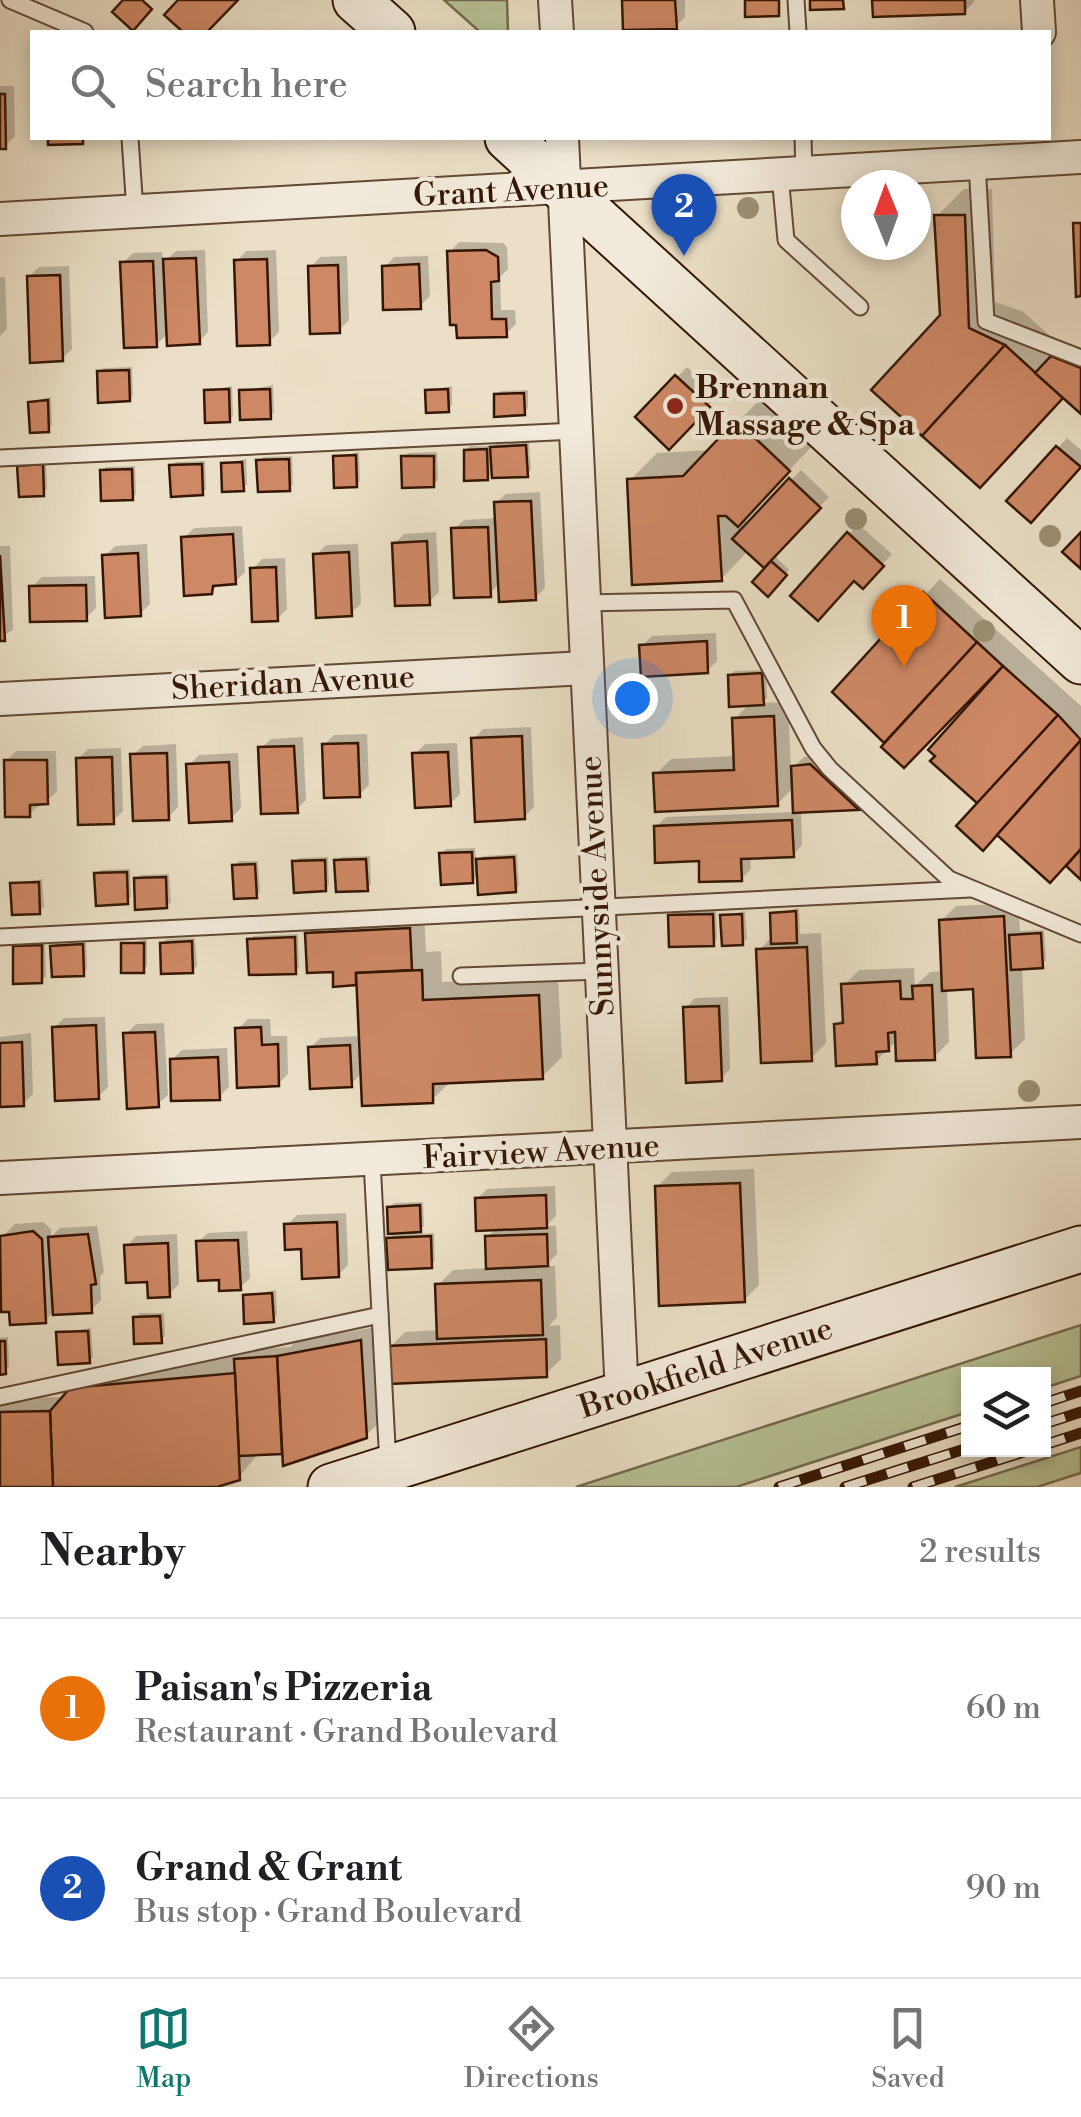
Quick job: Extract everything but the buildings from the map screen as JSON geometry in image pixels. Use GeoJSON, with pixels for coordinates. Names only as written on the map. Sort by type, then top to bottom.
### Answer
{"type":"FeatureCollection","features":[{"type":"Feature","properties":{"kind":"street"},"geometry":{"type":"LineString","coordinates":[[356,0],[390,30]]}},
{"type":"Feature","properties":{"kind":"street"},"geometry":{"type":"LineString","coordinates":[[555,0],[557,30]]}},
{"type":"Feature","properties":{"kind":"street"},"geometry":{"type":"LineString","coordinates":[[1037,0],[1038,30]]}},
{"type":"Feature","properties":{"kind":"street"},"geometry":{"type":"LineString","coordinates":[[510,140],[1081,661]]}},
{"type":"Feature","properties":{"kind":"street","name":"Sunnyside Avenue"},"geometry":{"type":"LineString","coordinates":[[562,140],[622,1395]]}},
{"type":"Feature","properties":{"kind":"street","name":"Grant Avenue"},"geometry":{"type":"LineString","coordinates":[[0,218],[564,189],[977,162],[1044,148],[1081,157]]}},
{"type":"Feature","properties":{"kind":"street","name":"Sheridan Avenue"},"geometry":{"type":"LineString","coordinates":[[0,698],[586,668]]}},
{"type":"Feature","properties":{"kind":"street","name":"Fairview Avenue"},"geometry":{"type":"LineString","coordinates":[[0,1178],[1081,1122]]}},
{"type":"Feature","properties":{"kind":"street","name":"Brookfield Avenue"},"geometry":{"type":"LineString","coordinates":[[331,1487],[1081,1248]]}},
{"type":"Feature","properties":{"kind":"lane"},"geometry":{"type":"LineString","coordinates":[[10,0],[80,30]]}},
{"type":"Feature","properties":{"kind":"lane"},"geometry":{"type":"LineString","coordinates":[[796,0],[798,30]]}},
{"type":"Feature","properties":{"kind":"lane"},"geometry":{"type":"LineString","coordinates":[[130,140],[135,212]]}},
{"type":"Feature","properties":{"kind":"lane"},"geometry":{"type":"LineString","coordinates":[[801,140],[792,174],[786,240],[860,307]]}},
{"type":"Feature","properties":{"kind":"lane"},"geometry":{"type":"LineString","coordinates":[[977,162],[986,321],[1081,358]]}},
{"type":"Feature","properties":{"kind":"lane"},"geometry":{"type":"LineString","coordinates":[[0,458],[575,431]]}},
{"type":"Feature","properties":{"kind":"lane"},"geometry":{"type":"LineString","coordinates":[[583,603],[734,600],[813,748],[949,878],[1081,934]]}},
{"type":"Feature","properties":{"kind":"lane"},"geometry":{"type":"LineString","coordinates":[[0,937],[970,889]]}},
{"type":"Feature","properties":{"kind":"lane"},"geometry":{"type":"LineString","coordinates":[[460,976],[601,972]]}},
{"type":"Feature","properties":{"kind":"lane"},"geometry":{"type":"LineString","coordinates":[[372,1160],[388,1468]]}},
{"type":"Feature","properties":{"kind":"lane"},"geometry":{"type":"LineString","coordinates":[[0,1397],[380,1315]]}},
{"type":"Feature","properties":{"kind":"green space"},"geometry":{"type":"Polygon","coordinates":[[[444,0],[507,0],[508,30],[478,30],[444,0]]]}},
{"type":"Feature","properties":{"kind":"green space"},"geometry":{"type":"Polygon","coordinates":[[[1081,1325],[1081,1376],[1051,1386],[1051,1367],[961,1367],[961,1414],[736,1487],[576,1487],[1081,1325]]]}},
{"type":"Feature","properties":{"kind":"green space"},"geometry":{"type":"Polygon","coordinates":[[[1081,1447],[1081,1473],[1037,1487],[955,1487],[1051,1457],[1081,1447]]]}},
{"type":"Feature","properties":{"kind":"railway"},"geometry":{"type":"LineString","coordinates":[[1051,1401],[1081,1391]]}},
{"type":"Feature","properties":{"kind":"railway"},"geometry":{"type":"LineString","coordinates":[[1051,1422],[1081,1412]]}},
{"type":"Feature","properties":{"kind":"railway"},"geometry":{"type":"LineString","coordinates":[[779,1487],[961,1428]]}},
{"type":"Feature","properties":{"kind":"railway"},"geometry":{"type":"LineString","coordinates":[[1051,1443],[1081,1433]]}},
{"type":"Feature","properties":{"kind":"railway"},"geometry":{"type":"LineString","coordinates":[[845,1487],[961,1450]]}},
{"type":"Feature","properties":{"kind":"railway"},"geometry":{"type":"LineString","coordinates":[[913,1487],[1008,1457]]}},
{"type":"Feature","properties":{"kind":"place","name":"Grand & Grant"},"geometry":{"type":"Point","coordinates":[684,256]}},
{"type":"Feature","properties":{"kind":"place","name":"Brennan Massage & Spa"},"geometry":{"type":"Point","coordinates":[675,406]}},
{"type":"Feature","properties":{"kind":"place","name":"Paisan's Pizzeria"},"geometry":{"type":"Point","coordinates":[904,667]}}]}
